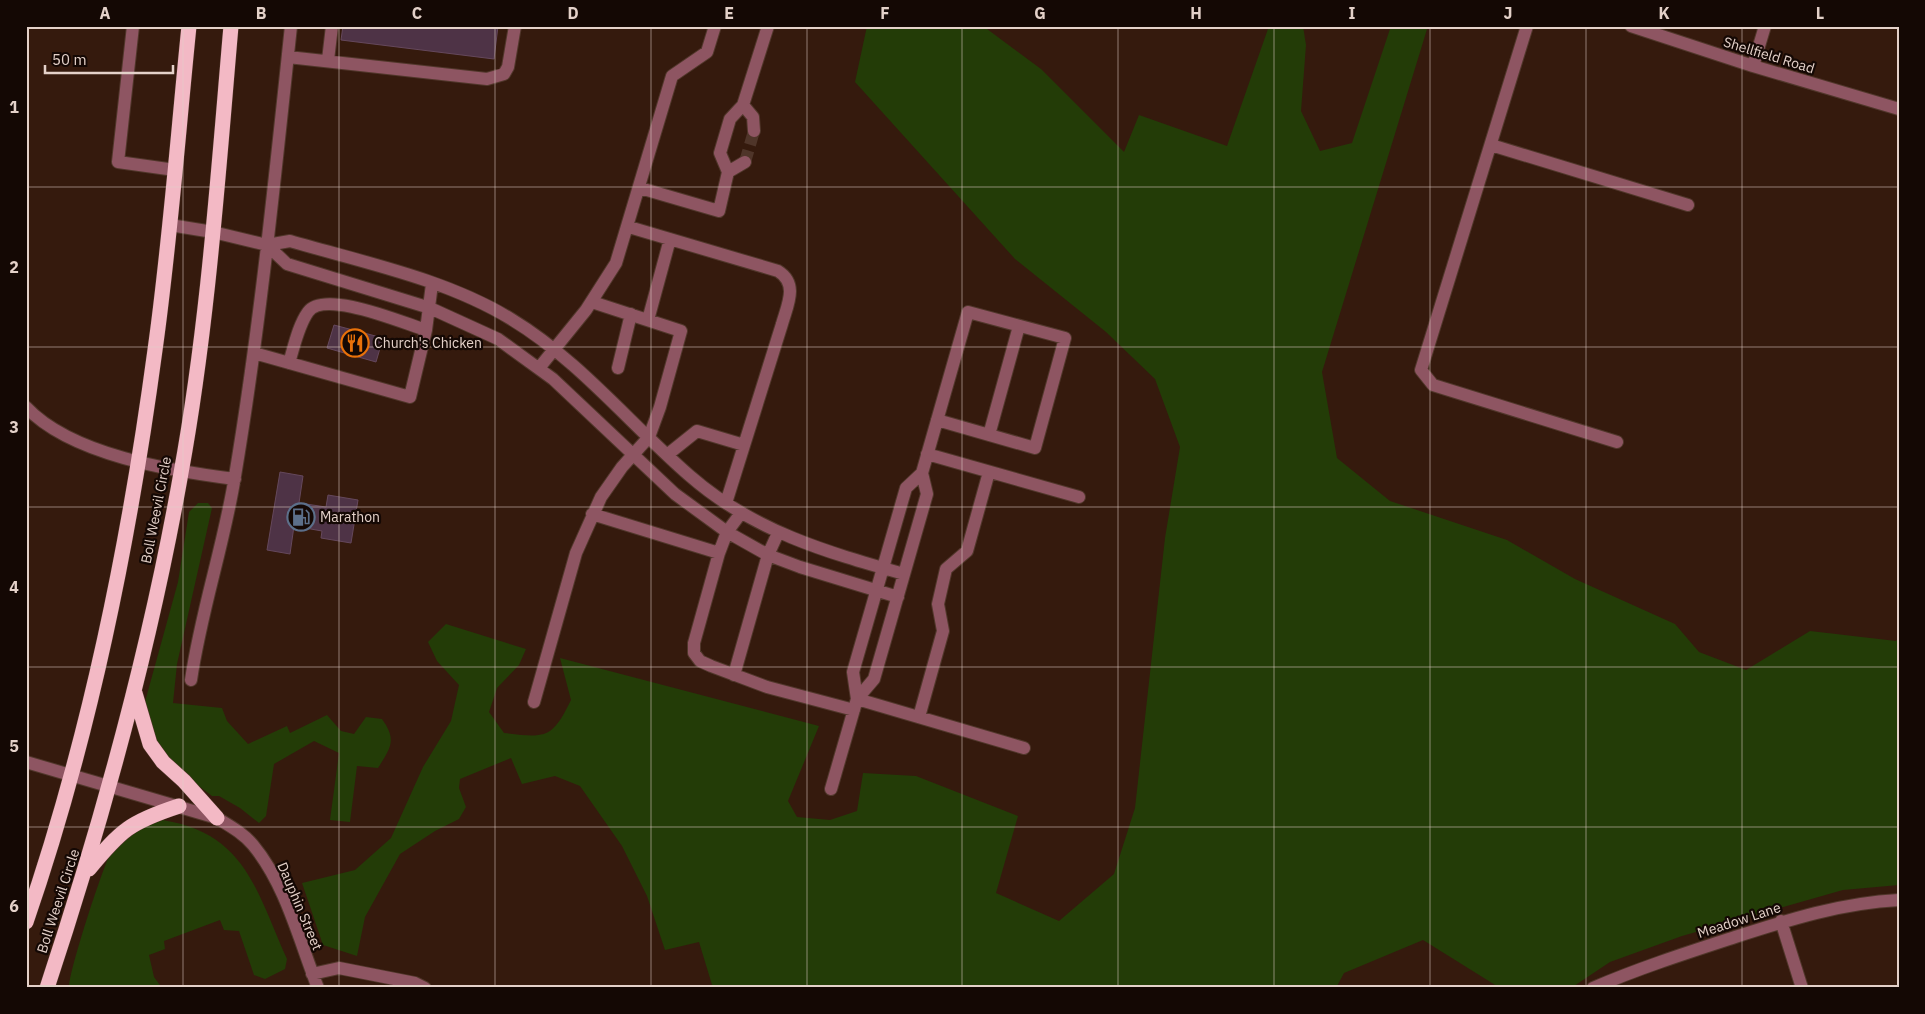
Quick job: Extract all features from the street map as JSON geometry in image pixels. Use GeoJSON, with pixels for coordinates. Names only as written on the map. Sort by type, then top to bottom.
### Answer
{"type":"FeatureCollection","features":[{"type":"Feature","properties":{"kind":"highway","name":"Boll Weevil Circle"},"geometry":{"type":"LineString","coordinates":[[26,922],[72,776],[99,672],[139,461],[156,349],[189,26]]}},
{"type":"Feature","properties":{"kind":"highway","name":"Boll Weevil Circle"},"geometry":{"type":"LineString","coordinates":[[46,988],[84,874],[135,692],[181,472],[213,232],[231,26]]}},
{"type":"Feature","properties":{"kind":"highway"},"geometry":{"type":"LineString","coordinates":[[135,692],[150,744],[163,762],[184,781],[217,818]]}},
{"type":"Feature","properties":{"kind":"highway"},"geometry":{"type":"LineString","coordinates":[[84,874],[116,837],[133,824],[179,806]]}},
{"type":"Feature","properties":{"kind":"street"},"geometry":{"type":"LineString","coordinates":[[132,26],[118,162],[175,170]]}},
{"type":"Feature","properties":{"kind":"street"},"geometry":{"type":"LineString","coordinates":[[191,680],[197,636],[235,479],[268,245],[291,26]]}},
{"type":"Feature","properties":{"kind":"street"},"geometry":{"type":"LineString","coordinates":[[328,60],[332,26]]}},
{"type":"Feature","properties":{"kind":"street"},"geometry":{"type":"LineString","coordinates":[[288,57],[488,79],[504,74],[508,67],[515,26]]}},
{"type":"Feature","properties":{"kind":"street"},"geometry":{"type":"LineString","coordinates":[[539,368],[592,302],[616,263],[629,227],[672,76],[707,52],[715,26]]}},
{"type":"Feature","properties":{"kind":"street"},"geometry":{"type":"LineString","coordinates":[[640,188],[719,210],[728,172],[720,154],[730,119],[743,105],[768,26]]}},
{"type":"Feature","properties":{"kind":"street"},"geometry":{"type":"LineString","coordinates":[[1527,26],[1421,370],[1433,385],[1617,442]]}},
{"type":"Feature","properties":{"kind":"street","name":"Shellfield Road"},"geometry":{"type":"LineString","coordinates":[[1631,26],[1752,66],[1899,109]]}},
{"type":"Feature","properties":{"kind":"street"},"geometry":{"type":"LineString","coordinates":[[1752,66],[1765,26]]}},
{"type":"Feature","properties":{"kind":"street"},"geometry":{"type":"LineString","coordinates":[[743,105],[753,117],[754,131]]}},
{"type":"Feature","properties":{"kind":"street"},"geometry":{"type":"LineString","coordinates":[[1491,145],[1688,204]]}},
{"type":"Feature","properties":{"kind":"street"},"geometry":{"type":"LineString","coordinates":[[728,172],[745,162]]}},
{"type":"Feature","properties":{"kind":"street"},"geometry":{"type":"LineString","coordinates":[[170,225],[213,232],[268,245],[290,241],[432,284],[486,306],[510,319],[554,350],[690,476],[741,513],[778,533],[904,574]]}},
{"type":"Feature","properties":{"kind":"street"},"geometry":{"type":"LineString","coordinates":[[629,227],[778,272],[786,276],[790,284],[790,297],[726,503]]}},
{"type":"Feature","properties":{"kind":"street"},"geometry":{"type":"LineString","coordinates":[[648,320],[670,239]]}},
{"type":"Feature","properties":{"kind":"street"},"geometry":{"type":"LineString","coordinates":[[268,245],[287,264],[430,308],[498,339],[539,368],[674,494],[727,532],[768,555],[800,567],[898,597]]}},
{"type":"Feature","properties":{"kind":"street"},"geometry":{"type":"LineString","coordinates":[[254,353],[410,397],[426,330],[432,284]]}},
{"type":"Feature","properties":{"kind":"street"},"geometry":{"type":"LineString","coordinates":[[534,702],[576,553],[600,498],[649,437],[660,407],[681,331],[592,302]]}},
{"type":"Feature","properties":{"kind":"street"},"geometry":{"type":"LineString","coordinates":[[288,363],[302,322],[308,311],[316,305],[348,305],[426,330]]}},
{"type":"Feature","properties":{"kind":"street"},"geometry":{"type":"LineString","coordinates":[[856,704],[853,672],[906,488],[922,473],[928,454],[937,420],[968,312],[1065,338],[1035,448],[937,420]]}},
{"type":"Feature","properties":{"kind":"street"},"geometry":{"type":"LineString","coordinates":[[618,368],[631,314]]}},
{"type":"Feature","properties":{"kind":"street"},"geometry":{"type":"LineString","coordinates":[[989,435],[1018,326]]}},
{"type":"Feature","properties":{"kind":"street"},"geometry":{"type":"LineString","coordinates":[[26,407],[48,426],[66,436],[139,461],[181,472],[235,479]]}},
{"type":"Feature","properties":{"kind":"street"},"geometry":{"type":"LineString","coordinates":[[667,455],[697,431],[744,445]]}},
{"type":"Feature","properties":{"kind":"street"},"geometry":{"type":"LineString","coordinates":[[928,454],[1078,497]]}},
{"type":"Feature","properties":{"kind":"street"},"geometry":{"type":"LineString","coordinates":[[919,717],[943,631],[938,604],[946,569],[967,551],[989,472]]}},
{"type":"Feature","properties":{"kind":"street"},"geometry":{"type":"LineString","coordinates":[[831,789],[856,704],[874,679],[898,597],[927,494],[922,473]]}},
{"type":"Feature","properties":{"kind":"street"},"geometry":{"type":"LineString","coordinates":[[741,513],[727,532],[694,643],[694,653],[700,661],[767,687],[919,717],[1024,748]]}},
{"type":"Feature","properties":{"kind":"street"},"geometry":{"type":"LineString","coordinates":[[592,514],[720,553]]}},
{"type":"Feature","properties":{"kind":"street"},"geometry":{"type":"LineString","coordinates":[[734,675],[768,555],[778,533]]}},
{"type":"Feature","properties":{"kind":"street","name":"Dauphin Street"},"geometry":{"type":"LineString","coordinates":[[26,762],[109,788],[217,818],[240,832],[253,845],[264,861],[287,906],[318,988]]}},
{"type":"Feature","properties":{"kind":"street","name":"Meadow Lane"},"geometry":{"type":"LineString","coordinates":[[1593,988],[1657,963],[1781,921],[1851,905],[1899,900]]}},
{"type":"Feature","properties":{"kind":"street"},"geometry":{"type":"LineString","coordinates":[[1781,921],[1802,988]]}},
{"type":"Feature","properties":{"kind":"street"},"geometry":{"type":"LineString","coordinates":[[312,974],[339,968],[415,983],[425,988]]}},
{"type":"Feature","properties":{"kind":"green space"},"geometry":{"type":"Polygon","coordinates":[[[867,26],[983,26],[1041,69],[1124,152],[1139,115],[1227,146],[1269,26],[1303,26],[1306,45],[1301,111],[1320,151],[1352,143],[1391,26],[1428,26],[1322,372],[1337,458],[1390,501],[1507,540],[1575,579],[1675,624],[1699,652],[1746,670],[1810,631],[1896,641],[1899,637],[1899,885],[1843,890],[1682,936],[1610,962],[1571,988],[1500,988],[1423,940],[1344,973],[1336,988],[713,988],[699,942],[665,950],[647,896],[622,846],[580,786],[555,776],[522,784],[511,758],[460,779],[459,788],[466,807],[459,819],[435,831],[400,854],[365,917],[357,956],[323,945],[302,883],[355,870],[391,838],[423,767],[451,721],[459,685],[437,661],[428,642],[446,624],[526,649],[519,665],[497,688],[489,712],[504,733],[539,735],[553,729],[571,700],[560,658],[819,726],[788,801],[797,817],[830,820],[857,811],[863,773],[916,776],[1018,816],[996,893],[1059,921],[1114,874],[1135,808],[1165,538],[1180,447],[1155,379],[1106,332],[1015,259],[855,82],[867,26]]]}},
{"type":"Feature","properties":{"kind":"green space"},"geometry":{"type":"Polygon","coordinates":[[[198,503],[208,503],[212,508],[177,664],[173,703],[222,708],[227,721],[248,744],[287,726],[290,733],[327,715],[341,731],[354,734],[366,717],[382,719],[390,733],[391,744],[378,768],[357,766],[350,822],[330,820],[339,753],[314,741],[274,764],[266,816],[259,823],[240,808],[219,796],[212,796],[179,771],[149,730],[143,709],[178,582],[189,512],[198,503]]]}},
{"type":"Feature","properties":{"kind":"green space"},"geometry":{"type":"Polygon","coordinates":[[[162,820],[190,827],[213,838],[230,852],[244,869],[266,910],[287,959],[285,969],[265,979],[254,975],[239,931],[224,930],[220,920],[164,941],[165,949],[149,955],[154,977],[162,988],[69,988],[74,962],[87,918],[108,857],[113,848],[123,838],[142,827],[162,820]]]}},
{"type":"Feature","properties":{"kind":"building"},"geometry":{"type":"Polygon","coordinates":[[[343,26],[498,26],[494,59],[341,40],[343,26]]]}},
{"type":"Feature","properties":{"kind":"building","name":"Church's Chicken"},"geometry":{"type":"Polygon","coordinates":[[[334,325],[383,338],[376,362],[327,348],[334,325]]]}},
{"type":"Feature","properties":{"kind":"building","name":"Marathon"},"geometry":{"type":"Polygon","coordinates":[[[280,472],[303,476],[299,503],[326,507],[328,495],[358,500],[351,543],[321,538],[322,531],[294,526],[290,554],[267,550],[280,472]]]}},
{"type":"Feature","properties":{"kind":"tunnel"},"geometry":{"type":"LineString","coordinates":[[745,162],[754,131]]}},
{"type":"Feature","properties":{"kind":"place","name":"Church's Chicken"},"geometry":{"type":"Point","coordinates":[355,343]}},
{"type":"Feature","properties":{"kind":"place","name":"Marathon"},"geometry":{"type":"Point","coordinates":[301,517]}}]}
